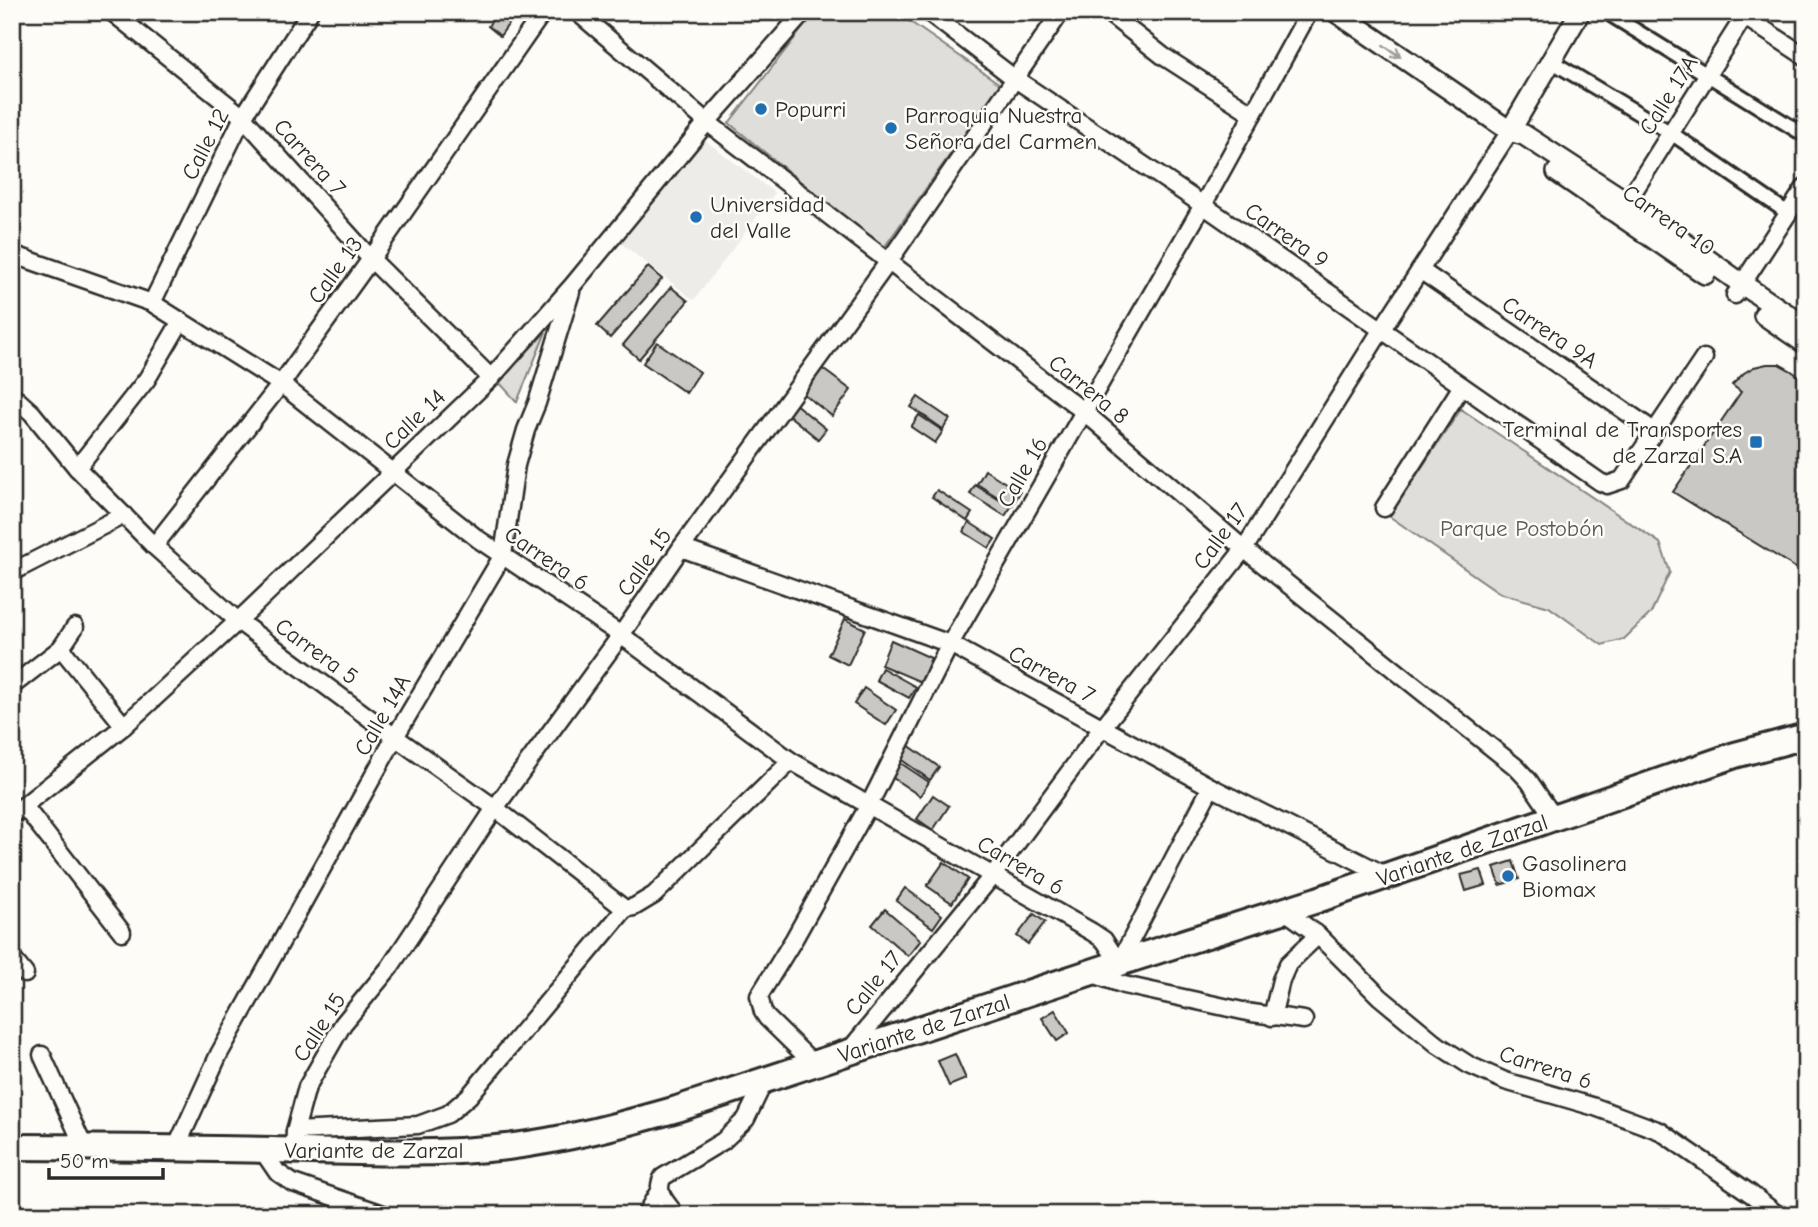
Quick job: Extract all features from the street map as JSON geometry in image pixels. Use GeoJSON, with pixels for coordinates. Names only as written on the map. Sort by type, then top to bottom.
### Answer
{"type":"FeatureCollection","features":[{"type":"Feature","properties":{"kind":"main road","name":"Variante de Zarzal"},"geometry":{"type":"LineString","coordinates":[[12,1147],[262,1150],[295,1141],[442,1153],[545,1142],[610,1128],[1285,911],[1735,755],[1806,736]]}},
{"type":"Feature","properties":{"kind":"street","name":"Carrera 7"},"geometry":{"type":"LineString","coordinates":[[112,12],[243,117],[371,259],[491,377]]}},
{"type":"Feature","properties":{"kind":"street","name":"Calle 12"},"geometry":{"type":"LineString","coordinates":[[152,303],[243,117],[310,12]]}},
{"type":"Feature","properties":{"kind":"street","name":"Calle 13"},"geometry":{"type":"LineString","coordinates":[[154,546],[281,384],[543,12]]}},
{"type":"Feature","properties":{"kind":"street","name":"Carrera 8"},"geometry":{"type":"LineString","coordinates":[[577,12],[707,122],[1083,411],[1244,548],[1516,767],[1555,819]]}},
{"type":"Feature","properties":{"kind":"street","name":"Calle 14"},"geometry":{"type":"LineString","coordinates":[[18,811],[124,726],[238,621],[491,377],[573,285],[707,122],[804,12]]}},
{"type":"Feature","properties":{"kind":"street","name":"Carrera 9"},"geometry":{"type":"LineString","coordinates":[[929,12],[1014,78],[1203,205],[1600,482],[1607,485],[1622,480],[1654,431]]}},
{"type":"Feature","properties":{"kind":"street","name":"Calle 15"},"geometry":{"type":"LineString","coordinates":[[295,1141],[307,1087],[343,1024],[390,967],[495,808],[889,261],[1061,12]]}},
{"type":"Feature","properties":{"kind":"street"},"geometry":{"type":"LineString","coordinates":[[1107,12],[1163,56],[1253,114]]}},
{"type":"Feature","properties":{"kind":"street","name":"Calle 16"},"geometry":{"type":"LineString","coordinates":[[814,1064],[767,1018],[759,996],[869,804],[950,645],[1203,205],[1309,12]]}},
{"type":"Feature","properties":{"kind":"street","name":"Carrera 10"},"geometry":{"type":"LineString","coordinates":[[1336,12],[1510,131],[1524,135],[1627,202],[1806,344]]}},
{"type":"Feature","properties":{"kind":"street","name":"Calle 17"},"geometry":{"type":"LineString","coordinates":[[848,1052],[993,875],[1102,728],[1244,548],[1510,131],[1580,12]]}},
{"type":"Feature","properties":{"kind":"street"},"geometry":{"type":"LineString","coordinates":[[1606,12],[1806,136]]}},
{"type":"Feature","properties":{"kind":"street"},"geometry":{"type":"LineString","coordinates":[[1746,14],[1804,53]]}},
{"type":"Feature","properties":{"kind":"street","name":"Calle 17A"},"geometry":{"type":"LineString","coordinates":[[1627,202],[1746,14]]}},
{"type":"Feature","properties":{"kind":"street"},"geometry":{"type":"LineString","coordinates":[[1551,61],[1671,132],[1788,213]]}},
{"type":"Feature","properties":{"kind":"street","name":"Carrera 10"},"geometry":{"type":"LineString","coordinates":[[1510,131],[1516,144],[1738,290],[1803,319]]}},
{"type":"Feature","properties":{"kind":"street"},"geometry":{"type":"LineString","coordinates":[[1738,290],[1806,186]]}},
{"type":"Feature","properties":{"kind":"street","name":"Carrera 6"},"geometry":{"type":"LineString","coordinates":[[12,254],[152,303],[281,384],[478,539],[621,635],[791,761],[1092,932],[1104,940],[1119,963]]}},
{"type":"Feature","properties":{"kind":"street","name":"Carrera 9A"},"geometry":{"type":"LineString","coordinates":[[1420,270],[1654,431]]}},
{"type":"Feature","properties":{"kind":"street","name":"Calle 14A"},"geometry":{"type":"LineString","coordinates":[[176,1148],[219,1054],[395,737],[503,555],[516,465],[573,285]]}},
{"type":"Feature","properties":{"kind":"street"},"geometry":{"type":"LineString","coordinates":[[77,468],[147,379],[181,321]]}},
{"type":"Feature","properties":{"kind":"street"},"geometry":{"type":"LineString","coordinates":[[1654,431],[1704,358]]}},
{"type":"Feature","properties":{"kind":"street"},"geometry":{"type":"LineString","coordinates":[[1384,508],[1462,386]]}},
{"type":"Feature","properties":{"kind":"street","name":"Carrera 5"},"geometry":{"type":"LineString","coordinates":[[12,395],[33,413],[77,468],[154,546],[238,621],[495,808],[625,909]]}},
{"type":"Feature","properties":{"kind":"street"},"geometry":{"type":"LineString","coordinates":[[12,572],[124,515]]}},
{"type":"Feature","properties":{"kind":"street","name":"Carrera 7"},"geometry":{"type":"LineString","coordinates":[[681,548],[950,645],[1211,787],[1387,876]]}},
{"type":"Feature","properties":{"kind":"street"},"geometry":{"type":"LineString","coordinates":[[12,686],[61,648],[75,627]]}},
{"type":"Feature","properties":{"kind":"street"},"geometry":{"type":"LineString","coordinates":[[61,648],[124,726]]}},
{"type":"Feature","properties":{"kind":"street"},"geometry":{"type":"LineString","coordinates":[[295,1141],[418,1125],[449,1114],[469,1096],[625,909],[634,907],[654,895],[791,761]]}},
{"type":"Feature","properties":{"kind":"street"},"geometry":{"type":"LineString","coordinates":[[1119,963],[1211,787]]}},
{"type":"Feature","properties":{"kind":"street"},"geometry":{"type":"LineString","coordinates":[[18,811],[122,932]]}},
{"type":"Feature","properties":{"kind":"street","name":"Carrera 6"},"geometry":{"type":"LineString","coordinates":[[1285,911],[1318,935],[1380,997],[1438,1045],[1469,1065],[1505,1081],[1595,1107],[1660,1131],[1777,1215]]}},
{"type":"Feature","properties":{"kind":"street"},"geometry":{"type":"LineString","coordinates":[[1272,1017],[1288,964],[1318,935]]}},
{"type":"Feature","properties":{"kind":"street"},"geometry":{"type":"LineString","coordinates":[[12,958],[25,974]]}},
{"type":"Feature","properties":{"kind":"street"},"geometry":{"type":"LineString","coordinates":[[1090,973],[1124,985],[1272,1017],[1304,1020]]}},
{"type":"Feature","properties":{"kind":"street"},"geometry":{"type":"LineString","coordinates":[[42,1055],[84,1147]]}},
{"type":"Feature","properties":{"kind":"street"},"geometry":{"type":"LineString","coordinates":[[645,1215],[659,1191],[659,1183],[663,1177],[723,1141],[746,1119],[765,1080]]}},
{"type":"Feature","properties":{"kind":"street"},"geometry":{"type":"LineString","coordinates":[[262,1150],[277,1172],[293,1183],[386,1215]]}},
{"type":"Feature","properties":{"kind":"street"},"geometry":{"type":"LineString","coordinates":[[659,1191],[676,1215]]}},
{"type":"Feature","properties":{"kind":"shaded area","name":"Universidad del Valle"},"geometry":{"type":"Polygon","coordinates":[[[698,135],[775,193],[694,300],[618,241],[698,135]]]}},
{"type":"Feature","properties":{"kind":"green space"},"geometry":{"type":"Polygon","coordinates":[[[815,12],[896,12],[1000,84],[883,249],[729,123],[815,12]]]}},
{"type":"Feature","properties":{"kind":"green space"},"geometry":{"type":"Polygon","coordinates":[[[546,332],[517,402],[498,381],[546,332]]]}},
{"type":"Feature","properties":{"kind":"green space","name":"Parque Postobón"},"geometry":{"type":"Polygon","coordinates":[[[1461,409],[1660,543],[1670,572],[1651,613],[1624,639],[1602,645],[1549,607],[1500,593],[1389,516],[1461,409]]]}},
{"type":"Feature","properties":{"kind":"building"},"geometry":{"type":"Polygon","coordinates":[[[498,12],[517,12],[500,36],[488,26],[498,12]]]}},
{"type":"Feature","properties":{"kind":"building"},"geometry":{"type":"Polygon","coordinates":[[[648,267],[662,279],[610,338],[597,326],[648,267]]]}},
{"type":"Feature","properties":{"kind":"building"},"geometry":{"type":"Polygon","coordinates":[[[671,287],[688,301],[639,359],[623,345],[671,287]]]}},
{"type":"Feature","properties":{"kind":"building"},"geometry":{"type":"Polygon","coordinates":[[[657,342],[700,372],[686,393],[643,363],[657,342]]]}},
{"type":"Feature","properties":{"kind":"building","name":"Terminal de Transportes de Zarzal S.A"},"geometry":{"type":"Polygon","coordinates":[[[1779,364],[1806,381],[1806,560],[1799,570],[1673,492],[1741,392],[1732,385],[1754,367],[1779,364]]]}},
{"type":"Feature","properties":{"kind":"building"},"geometry":{"type":"Polygon","coordinates":[[[820,367],[851,390],[832,416],[801,392],[820,367]]]}},
{"type":"Feature","properties":{"kind":"building"},"geometry":{"type":"Polygon","coordinates":[[[918,397],[950,419],[943,429],[911,407],[918,397]]]}},
{"type":"Feature","properties":{"kind":"building"},"geometry":{"type":"Polygon","coordinates":[[[794,403],[826,429],[818,439],[786,413],[794,403]]]}},
{"type":"Feature","properties":{"kind":"building"},"geometry":{"type":"Polygon","coordinates":[[[919,415],[943,431],[935,443],[911,427],[919,415]]]}},
{"type":"Feature","properties":{"kind":"building"},"geometry":{"type":"Polygon","coordinates":[[[985,470],[1020,492],[1012,506],[977,484],[985,470]]]}},
{"type":"Feature","properties":{"kind":"building"},"geometry":{"type":"Polygon","coordinates":[[[975,485],[1011,507],[1005,516],[970,494],[975,485]]]}},
{"type":"Feature","properties":{"kind":"building"},"geometry":{"type":"Polygon","coordinates":[[[937,490],[972,513],[967,521],[932,497],[937,490]]]}},
{"type":"Feature","properties":{"kind":"building"},"geometry":{"type":"Polygon","coordinates":[[[969,522],[995,539],[989,548],[964,532],[969,522]]]}},
{"type":"Feature","properties":{"kind":"building"},"geometry":{"type":"Polygon","coordinates":[[[845,619],[865,629],[848,665],[828,655],[845,619]]]}},
{"type":"Feature","properties":{"kind":"building"},"geometry":{"type":"Polygon","coordinates":[[[891,640],[931,658],[921,682],[881,665],[891,640]]]}},
{"type":"Feature","properties":{"kind":"building"},"geometry":{"type":"Polygon","coordinates":[[[882,668],[916,687],[909,698],[876,680],[882,668]]]}},
{"type":"Feature","properties":{"kind":"building"},"geometry":{"type":"Polygon","coordinates":[[[864,688],[896,710],[886,725],[854,704],[864,688]]]}},
{"type":"Feature","properties":{"kind":"building"},"geometry":{"type":"Polygon","coordinates":[[[908,745],[939,767],[930,780],[899,758],[908,745]]]}},
{"type":"Feature","properties":{"kind":"building"},"geometry":{"type":"Polygon","coordinates":[[[896,760],[929,782],[920,796],[887,774],[896,760]]]}},
{"type":"Feature","properties":{"kind":"building"},"geometry":{"type":"Polygon","coordinates":[[[933,795],[949,806],[933,830],[917,819],[933,795]]]}},
{"type":"Feature","properties":{"kind":"building","name":"Gasolinera Biomax"},"geometry":{"type":"Polygon","coordinates":[[[1513,861],[1519,879],[1500,885],[1494,867],[1513,861]]]}},
{"type":"Feature","properties":{"kind":"building"},"geometry":{"type":"Polygon","coordinates":[[[944,862],[968,879],[952,903],[927,886],[944,862]]]}},
{"type":"Feature","properties":{"kind":"building","name":"Gasolinera Biomax"},"geometry":{"type":"Polygon","coordinates":[[[1481,870],[1486,885],[1466,891],[1461,875],[1481,870]]]}},
{"type":"Feature","properties":{"kind":"building"},"geometry":{"type":"Polygon","coordinates":[[[905,888],[942,915],[933,928],[896,901],[905,888]]]}},
{"type":"Feature","properties":{"kind":"building"},"geometry":{"type":"Polygon","coordinates":[[[885,909],[921,940],[908,956],[872,925],[885,909]]]}},
{"type":"Feature","properties":{"kind":"building"},"geometry":{"type":"Polygon","coordinates":[[[1034,914],[1045,922],[1028,944],[1017,936],[1034,914]]]}},
{"type":"Feature","properties":{"kind":"building"},"geometry":{"type":"Polygon","coordinates":[[[1055,1010],[1069,1033],[1057,1041],[1042,1018],[1055,1010]]]}},
{"type":"Feature","properties":{"kind":"building"},"geometry":{"type":"Polygon","coordinates":[[[955,1054],[966,1079],[949,1086],[938,1061],[955,1054]]]}},
{"type":"Feature","properties":{"kind":"place","name":"Popurri"},"geometry":{"type":"Point","coordinates":[761,109]}},
{"type":"Feature","properties":{"kind":"place","name":"Parroquia Nuestra Señora del Carmen"},"geometry":{"type":"Point","coordinates":[891,128]}},
{"type":"Feature","properties":{"kind":"place","name":"Universidad del Valle"},"geometry":{"type":"Point","coordinates":[696,217]}},
{"type":"Feature","properties":{"kind":"place","name":"Terminal de Transportes de Zarzal S.A"},"geometry":{"type":"Point","coordinates":[1756,442]}},
{"type":"Feature","properties":{"kind":"place","name":"Gasolinera Biomax"},"geometry":{"type":"Point","coordinates":[1508,876]}}]}
